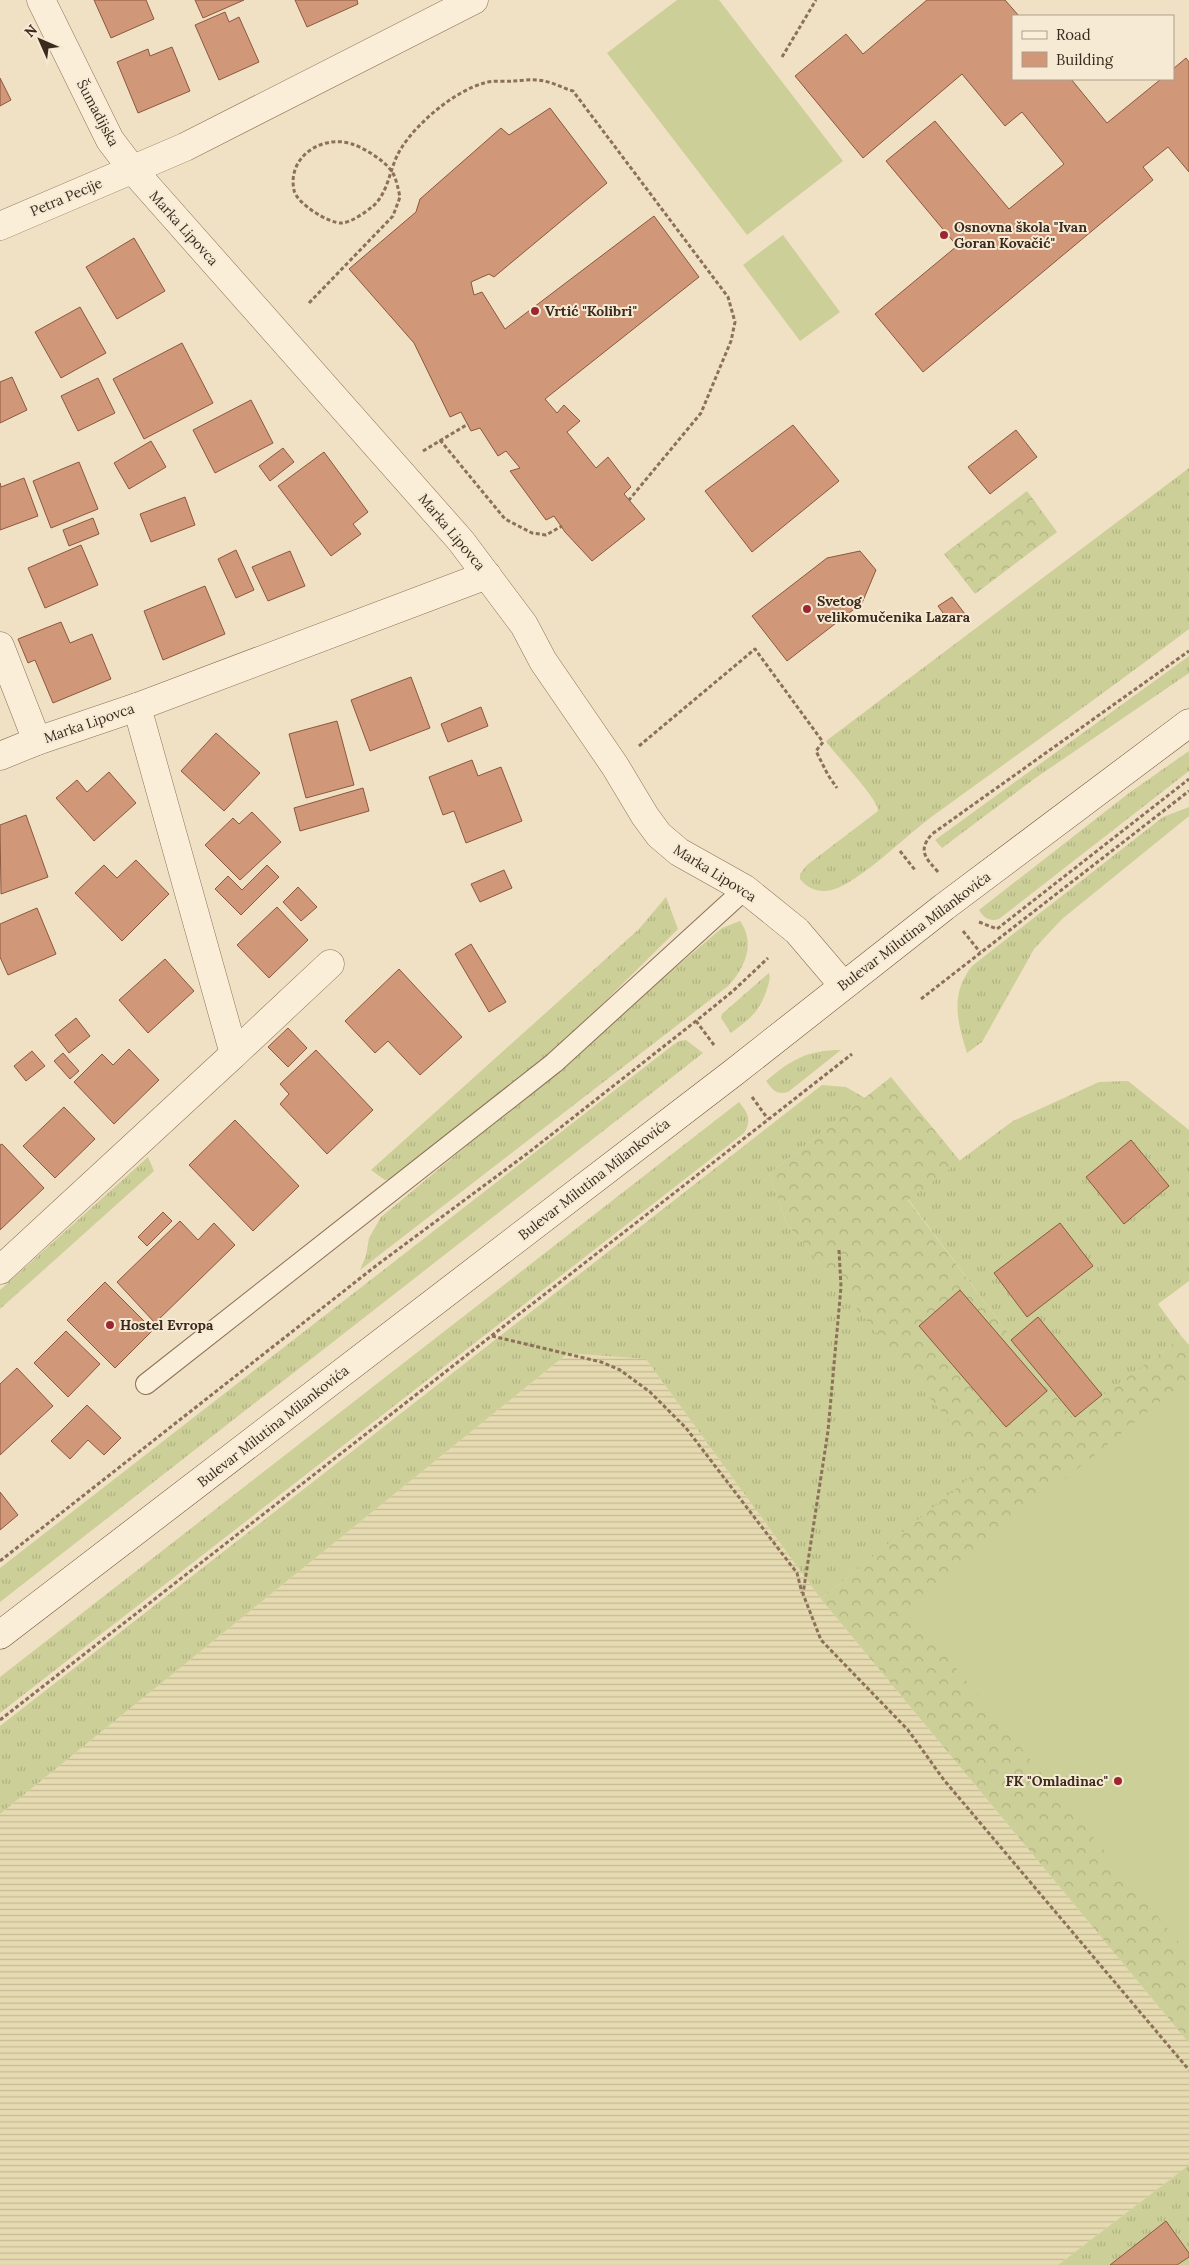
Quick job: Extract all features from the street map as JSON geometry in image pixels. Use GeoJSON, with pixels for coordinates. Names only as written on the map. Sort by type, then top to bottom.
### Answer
{"type":"FeatureCollection","features":[{"type":"Feature","properties":{"kind":"street","name":"Šumadijska"},"geometry":{"type":"LineString","coordinates":[[41,0],[110,140],[132,169]]}},
{"type":"Feature","properties":{"kind":"street"},"geometry":{"type":"LineString","coordinates":[[132,169],[185,147],[474,0]]}},
{"type":"Feature","properties":{"kind":"street","name":"Petra Pecije"},"geometry":{"type":"LineString","coordinates":[[0,226],[132,169]]}},
{"type":"Feature","properties":{"kind":"street","name":"Marka Lipovca"},"geometry":{"type":"LineString","coordinates":[[132,169],[461,540],[524,626],[543,661],[615,766],[645,816],[659,835],[679,852],[745,889],[797,932],[843,985]]}},
{"type":"Feature","properties":{"kind":"street","name":"Marka Lipovca"},"geometry":{"type":"LineString","coordinates":[[0,756],[37,741],[137,707],[487,575]]}},
{"type":"Feature","properties":{"kind":"street"},"geometry":{"type":"LineString","coordinates":[[0,646],[37,741]]}},
{"type":"Feature","properties":{"kind":"street"},"geometry":{"type":"LineString","coordinates":[[137,707],[234,1054]]}},
{"type":"Feature","properties":{"kind":"street","name":"Bulevar Milutina Milankovića"},"geometry":{"type":"LineString","coordinates":[[0,1635],[733,1073],[944,906],[1189,724]]}},
{"type":"Feature","properties":{"kind":"street"},"geometry":{"type":"LineString","coordinates":[[0,1270],[330,964]]}},
{"type":"Feature","properties":{"kind":"lane"},"geometry":{"type":"LineString","coordinates":[[146,1384],[554,1063],[745,889]]}},
{"type":"Feature","properties":{"kind":"path"},"geometry":{"type":"LineString","coordinates":[[782,57],[816,0]]}},
{"type":"Feature","properties":{"kind":"path"},"geometry":{"type":"LineString","coordinates":[[309,303],[393,216],[400,197],[391,169],[363,149],[351,144],[336,142],[320,144],[308,151],[296,163],[292,178],[294,193],[314,211],[330,220],[342,223],[361,215],[374,206],[386,190],[391,169],[401,148],[433,112],[455,97],[484,83],[543,81],[573,91],[728,297],[735,322],[731,341],[701,413],[629,500]]}},
{"type":"Feature","properties":{"kind":"path"},"geometry":{"type":"LineString","coordinates":[[399,471],[416,456],[468,424]]}},
{"type":"Feature","properties":{"kind":"path"},"geometry":{"type":"LineString","coordinates":[[440,440],[505,518],[532,533],[546,535],[562,526]]}},
{"type":"Feature","properties":{"kind":"path"},"geometry":{"type":"LineString","coordinates":[[615,766],[756,649],[823,742],[816,751],[837,788]]}},
{"type":"Feature","properties":{"kind":"path"},"geometry":{"type":"LineString","coordinates":[[921,999],[1189,791]]}},
{"type":"Feature","properties":{"kind":"path"},"geometry":{"type":"LineString","coordinates":[[900,851],[915,870]]}},
{"type":"Feature","properties":{"kind":"path"},"geometry":{"type":"LineString","coordinates":[[959,927],[980,952]]}},
{"type":"Feature","properties":{"kind":"path"},"geometry":{"type":"LineString","coordinates":[[0,1560],[377,1266],[528,1153],[734,991],[768,958]]}},
{"type":"Feature","properties":{"kind":"path"},"geometry":{"type":"LineString","coordinates":[[696,1021],[714,1045]]}},
{"type":"Feature","properties":{"kind":"path"},"geometry":{"type":"LineString","coordinates":[[0,1720],[852,1054]]}},
{"type":"Feature","properties":{"kind":"path"},"geometry":{"type":"LineString","coordinates":[[750,1094],[768,1119]]}},
{"type":"Feature","properties":{"kind":"path"},"geometry":{"type":"LineString","coordinates":[[803,1594],[828,1431],[841,1287],[839,1250]]}},
{"type":"Feature","properties":{"kind":"path"},"geometry":{"type":"LineString","coordinates":[[491,1336],[601,1362],[620,1370],[650,1392],[686,1428],[797,1573],[821,1640],[908,1730],[944,1780],[1189,2070]]}},
{"type":"Feature","properties":{"kind":"shaded area"},"geometry":{"type":"Polygon","coordinates":[[[568,1353],[646,1359],[821,1599],[1189,2043],[1189,2165],[1058,2265],[0,2265],[0,1814],[568,1353]]]}},
{"type":"Feature","properties":{"kind":"green space"},"geometry":{"type":"Polygon","coordinates":[[[677,0],[719,0],[843,161],[747,235],[607,53],[677,0]]]}},
{"type":"Feature","properties":{"kind":"green space"},"geometry":{"type":"Polygon","coordinates":[[[783,235],[840,312],[800,341],[743,265],[783,235]]]}},
{"type":"Feature","properties":{"kind":"green space"},"geometry":{"type":"Polygon","coordinates":[[[1189,468],[1189,629],[934,815],[864,872],[840,887],[829,891],[808,887],[800,879],[800,874],[807,865],[878,811],[872,797],[826,741],[1189,468]]]}},
{"type":"Feature","properties":{"kind":"green space"},"geometry":{"type":"Polygon","coordinates":[[[1027,491],[1057,532],[975,594],[944,554],[1027,491]]]}},
{"type":"Feature","properties":{"kind":"green space"},"geometry":{"type":"Polygon","coordinates":[[[1189,656],[1189,673],[1034,779],[942,848],[935,840],[1189,656]]]}},
{"type":"Feature","properties":{"kind":"green space"},"geometry":{"type":"Polygon","coordinates":[[[1189,751],[1189,771],[999,919],[990,920],[981,913],[979,910],[1129,793],[1189,751]]]}},
{"type":"Feature","properties":{"kind":"green space"},"geometry":{"type":"Polygon","coordinates":[[[1189,807],[1189,816],[1062,919],[1034,949],[982,1042],[967,1053],[958,1019],[958,997],[965,976],[972,966],[1163,817],[1189,807]]]}},
{"type":"Feature","properties":{"kind":"green space"},"geometry":{"type":"Polygon","coordinates":[[[666,897],[678,929],[570,1036],[396,1178],[385,1180],[371,1170],[639,929],[666,897]]]}},
{"type":"Feature","properties":{"kind":"green space"},"geometry":{"type":"Polygon","coordinates":[[[740,921],[745,929],[748,946],[739,971],[728,986],[360,1270],[366,1256],[369,1238],[381,1217],[722,928],[740,921]]]}},
{"type":"Feature","properties":{"kind":"green space"},"geometry":{"type":"Polygon","coordinates":[[[769,973],[770,978],[760,1006],[748,1020],[731,1033],[721,1018],[722,1014],[769,973]]]}},
{"type":"Feature","properties":{"kind":"green space"},"geometry":{"type":"Polygon","coordinates":[[[686,1040],[703,1053],[0,1602],[0,1568],[673,1045],[679,1041],[686,1040]]]}},
{"type":"Feature","properties":{"kind":"green space"},"geometry":{"type":"Polygon","coordinates":[[[841,1050],[788,1092],[780,1093],[775,1091],[766,1081],[783,1067],[809,1054],[841,1050]]]}},
{"type":"Feature","properties":{"kind":"green space"},"geometry":{"type":"Polygon","coordinates":[[[891,1077],[960,1161],[908,1200],[1072,1418],[1182,1337],[1189,1345],[1189,2043],[821,1599],[985,1465],[787,1224],[769,1174],[891,1077]]]}},
{"type":"Feature","properties":{"kind":"green space"},"geometry":{"type":"Polygon","coordinates":[[[1128,1081],[1189,1130],[1189,1281],[1158,1304],[1182,1337],[1072,1419],[908,1199],[1013,1121],[1099,1082],[1128,1081]]]}},
{"type":"Feature","properties":{"kind":"green space"},"geometry":{"type":"Polygon","coordinates":[[[822,1085],[846,1087],[865,1098],[769,1174],[787,1224],[986,1465],[821,1599],[646,1359],[568,1353],[0,1814],[0,1726],[822,1085]]]}},
{"type":"Feature","properties":{"kind":"green space"},"geometry":{"type":"Polygon","coordinates":[[[739,1102],[748,1117],[748,1124],[744,1133],[0,1713],[0,1677],[739,1102]]]}},
{"type":"Feature","properties":{"kind":"green space"},"geometry":{"type":"Polygon","coordinates":[[[148,1157],[154,1171],[0,1309],[0,1290],[148,1157]]]}},
{"type":"Feature","properties":{"kind":"green space","name":"FK \"Omladinac\""},"geometry":{"type":"Polygon","coordinates":[[[1189,1378],[1189,1955],[907,1608],[1189,1378]]]}},
{"type":"Feature","properties":{"kind":"green space"},"geometry":{"type":"Polygon","coordinates":[[[1189,2165],[1189,2265],[1058,2265],[1189,2165]]]}},
{"type":"Feature","properties":{"kind":"building"},"geometry":{"type":"Polygon","coordinates":[[[94,0],[146,0],[154,19],[111,38],[94,0]]]}},
{"type":"Feature","properties":{"kind":"building"},"geometry":{"type":"Polygon","coordinates":[[[195,0],[244,0],[203,18],[195,0]]]}},
{"type":"Feature","properties":{"kind":"building"},"geometry":{"type":"Polygon","coordinates":[[[295,0],[357,0],[358,4],[307,27],[295,0]]]}},
{"type":"Feature","properties":{"kind":"building"},"geometry":{"type":"Polygon","coordinates":[[[927,0],[1005,0],[1018,15],[1012,15],[1012,80],[1072,80],[1107,123],[1160,80],[1174,80],[1174,68],[1186,58],[1189,62],[1189,172],[1168,147],[1143,167],[1153,180],[923,372],[875,314],[957,246],[886,161],[935,121],[1009,209],[1064,164],[1022,112],[1005,126],[962,74],[863,158],[795,76],[846,34],[863,54],[927,0]]]}},
{"type":"Feature","properties":{"kind":"building"},"geometry":{"type":"Polygon","coordinates":[[[225,12],[229,22],[239,17],[259,62],[219,80],[195,25],[225,12]]]}},
{"type":"Feature","properties":{"kind":"building"},"geometry":{"type":"Polygon","coordinates":[[[172,47],[190,91],[138,113],[117,62],[148,49],[150,56],[172,47]]]}},
{"type":"Feature","properties":{"kind":"building"},"geometry":{"type":"Polygon","coordinates":[[[0,78],[11,100],[0,106],[0,78]]]}},
{"type":"Feature","properties":{"kind":"building"},"geometry":{"type":"Polygon","coordinates":[[[550,108],[607,183],[494,277],[489,274],[471,282],[474,295],[482,292],[505,329],[654,216],[699,277],[545,399],[557,413],[564,405],[580,421],[567,432],[596,468],[608,457],[631,487],[624,494],[645,519],[592,561],[565,532],[554,516],[546,520],[510,471],[520,468],[506,451],[498,456],[480,428],[471,431],[461,412],[450,417],[414,343],[349,269],[416,212],[420,199],[501,128],[509,135],[550,108]]]}},
{"type":"Feature","properties":{"kind":"building"},"geometry":{"type":"Polygon","coordinates":[[[134,238],[165,291],[117,319],[86,267],[134,238]]]}},
{"type":"Feature","properties":{"kind":"building"},"geometry":{"type":"Polygon","coordinates":[[[80,307],[106,353],[61,378],[35,332],[80,307]]]}},
{"type":"Feature","properties":{"kind":"building"},"geometry":{"type":"Polygon","coordinates":[[[182,343],[213,403],[144,439],[113,379],[182,343]]]}},
{"type":"Feature","properties":{"kind":"building"},"geometry":{"type":"Polygon","coordinates":[[[12,377],[27,410],[0,423],[0,382],[12,377]]]}},
{"type":"Feature","properties":{"kind":"building"},"geometry":{"type":"Polygon","coordinates":[[[98,378],[115,413],[78,431],[61,396],[98,378]]]}},
{"type":"Feature","properties":{"kind":"building"},"geometry":{"type":"Polygon","coordinates":[[[251,400],[273,443],[215,473],[193,430],[251,400]]]}},
{"type":"Feature","properties":{"kind":"building"},"geometry":{"type":"Polygon","coordinates":[[[793,425],[839,481],[752,552],[705,491],[793,425]]]}},
{"type":"Feature","properties":{"kind":"building"},"geometry":{"type":"Polygon","coordinates":[[[1016,430],[1037,457],[990,494],[968,467],[1016,430]]]}},
{"type":"Feature","properties":{"kind":"building"},"geometry":{"type":"Polygon","coordinates":[[[151,441],[166,467],[129,489],[114,463],[151,441]]]}},
{"type":"Feature","properties":{"kind":"building"},"geometry":{"type":"Polygon","coordinates":[[[283,448],[294,462],[270,481],[259,466],[283,448]]]}},
{"type":"Feature","properties":{"kind":"building"},"geometry":{"type":"Polygon","coordinates":[[[324,452],[368,512],[353,524],[361,534],[331,556],[278,486],[324,452]]]}},
{"type":"Feature","properties":{"kind":"building"},"geometry":{"type":"Polygon","coordinates":[[[79,462],[98,509],[51,528],[33,481],[79,462]]]}},
{"type":"Feature","properties":{"kind":"building"},"geometry":{"type":"Polygon","coordinates":[[[24,478],[38,516],[0,530],[0,483],[1,487],[24,478]]]}},
{"type":"Feature","properties":{"kind":"building"},"geometry":{"type":"Polygon","coordinates":[[[185,497],[195,525],[151,542],[140,514],[185,497]]]}},
{"type":"Feature","properties":{"kind":"building"},"geometry":{"type":"Polygon","coordinates":[[[93,518],[99,534],[69,546],[63,530],[93,518]]]}},
{"type":"Feature","properties":{"kind":"building"},"geometry":{"type":"Polygon","coordinates":[[[81,545],[98,585],[45,608],[28,568],[81,545]]]}},
{"type":"Feature","properties":{"kind":"building"},"geometry":{"type":"Polygon","coordinates":[[[236,550],[254,590],[236,598],[218,559],[236,550]]]}},
{"type":"Feature","properties":{"kind":"building"},"geometry":{"type":"Polygon","coordinates":[[[290,551],[305,586],[268,601],[252,567],[290,551]]]}},
{"type":"Feature","properties":{"kind":"building","name":"Svetog velikomučenika Lazara"},"geometry":{"type":"Polygon","coordinates":[[[860,551],[876,570],[862,603],[787,661],[752,616],[827,558],[860,551]]]}},
{"type":"Feature","properties":{"kind":"building"},"geometry":{"type":"Polygon","coordinates":[[[205,586],[225,634],[163,660],[144,611],[205,586]]]}},
{"type":"Feature","properties":{"kind":"building"},"geometry":{"type":"Polygon","coordinates":[[[952,597],[965,614],[951,624],[938,606],[952,597]]]}},
{"type":"Feature","properties":{"kind":"building"},"geometry":{"type":"Polygon","coordinates":[[[61,622],[70,643],[92,634],[111,679],[53,703],[35,660],[28,663],[18,639],[61,622]]]}},
{"type":"Feature","properties":{"kind":"building"},"geometry":{"type":"Polygon","coordinates":[[[411,677],[430,728],[370,751],[351,700],[411,677]]]}},
{"type":"Feature","properties":{"kind":"building"},"geometry":{"type":"Polygon","coordinates":[[[481,707],[488,726],[448,742],[441,724],[481,707]]]}},
{"type":"Feature","properties":{"kind":"building"},"geometry":{"type":"Polygon","coordinates":[[[337,721],[354,785],[306,798],[289,734],[337,721]]]}},
{"type":"Feature","properties":{"kind":"building"},"geometry":{"type":"Polygon","coordinates":[[[216,733],[260,773],[224,811],[181,771],[216,733]]]}},
{"type":"Feature","properties":{"kind":"building"},"geometry":{"type":"Polygon","coordinates":[[[472,760],[478,776],[501,767],[522,821],[466,843],[454,811],[443,815],[429,777],[472,760]]]}},
{"type":"Feature","properties":{"kind":"building"},"geometry":{"type":"Polygon","coordinates":[[[109,772],[136,803],[94,841],[56,798],[77,780],[87,792],[109,772]]]}},
{"type":"Feature","properties":{"kind":"building"},"geometry":{"type":"Polygon","coordinates":[[[363,788],[369,811],[300,831],[294,808],[363,788]]]}},
{"type":"Feature","properties":{"kind":"building"},"geometry":{"type":"Polygon","coordinates":[[[252,812],[281,842],[240,880],[205,845],[233,818],[239,824],[252,812]]]}},
{"type":"Feature","properties":{"kind":"building"},"geometry":{"type":"Polygon","coordinates":[[[26,815],[48,877],[1,894],[0,825],[26,815]]]}},
{"type":"Feature","properties":{"kind":"building"},"geometry":{"type":"Polygon","coordinates":[[[136,860],[169,894],[122,941],[75,893],[104,865],[117,878],[136,860]]]}},
{"type":"Feature","properties":{"kind":"building"},"geometry":{"type":"Polygon","coordinates":[[[267,865],[279,877],[241,915],[215,889],[228,876],[242,890],[267,865]]]}},
{"type":"Feature","properties":{"kind":"building"},"geometry":{"type":"Polygon","coordinates":[[[504,870],[512,888],[480,902],[471,884],[504,870]]]}},
{"type":"Feature","properties":{"kind":"building"},"geometry":{"type":"Polygon","coordinates":[[[298,887],[317,907],[301,921],[283,902],[298,887]]]}},
{"type":"Feature","properties":{"kind":"building"},"geometry":{"type":"Polygon","coordinates":[[[277,907],[308,940],[269,978],[237,945],[277,907]]]}},
{"type":"Feature","properties":{"kind":"building"},"geometry":{"type":"Polygon","coordinates":[[[37,908],[56,954],[8,975],[0,957],[0,924],[37,908]]]}},
{"type":"Feature","properties":{"kind":"building"},"geometry":{"type":"Polygon","coordinates":[[[471,944],[506,1002],[489,1012],[455,954],[471,944]]]}},
{"type":"Feature","properties":{"kind":"building"},"geometry":{"type":"Polygon","coordinates":[[[165,959],[194,991],[148,1033],[119,1000],[165,959]]]}},
{"type":"Feature","properties":{"kind":"building"},"geometry":{"type":"Polygon","coordinates":[[[399,969],[462,1037],[420,1075],[388,1041],[375,1053],[345,1021],[399,969]]]}},
{"type":"Feature","properties":{"kind":"building"},"geometry":{"type":"Polygon","coordinates":[[[76,1018],[90,1036],[69,1053],[55,1035],[76,1018]]]}},
{"type":"Feature","properties":{"kind":"building"},"geometry":{"type":"Polygon","coordinates":[[[288,1028],[307,1048],[288,1067],[268,1047],[288,1028]]]}},
{"type":"Feature","properties":{"kind":"building"},"geometry":{"type":"Polygon","coordinates":[[[129,1049],[159,1080],[114,1124],[74,1082],[102,1054],[113,1065],[129,1049]]]}},
{"type":"Feature","properties":{"kind":"building"},"geometry":{"type":"Polygon","coordinates":[[[316,1050],[373,1110],[327,1154],[280,1104],[289,1094],[280,1084],[316,1050]]]}},
{"type":"Feature","properties":{"kind":"building"},"geometry":{"type":"Polygon","coordinates":[[[32,1051],[45,1066],[26,1081],[14,1066],[32,1051]]]}},
{"type":"Feature","properties":{"kind":"building"},"geometry":{"type":"Polygon","coordinates":[[[63,1053],[79,1071],[70,1079],[54,1061],[63,1053]]]}},
{"type":"Feature","properties":{"kind":"building"},"geometry":{"type":"Polygon","coordinates":[[[64,1107],[95,1139],[55,1178],[23,1146],[64,1107]]]}},
{"type":"Feature","properties":{"kind":"building"},"geometry":{"type":"Polygon","coordinates":[[[235,1120],[299,1186],[253,1231],[189,1165],[235,1120]]]}},
{"type":"Feature","properties":{"kind":"building"},"geometry":{"type":"Polygon","coordinates":[[[1131,1140],[1169,1186],[1124,1224],[1086,1177],[1131,1140]]]}},
{"type":"Feature","properties":{"kind":"building"},"geometry":{"type":"Polygon","coordinates":[[[2,1144],[44,1188],[0,1230],[0,1145],[2,1144]]]}},
{"type":"Feature","properties":{"kind":"building"},"geometry":{"type":"Polygon","coordinates":[[[163,1212],[172,1221],[147,1246],[138,1237],[163,1212]]]}},
{"type":"Feature","properties":{"kind":"building"},"geometry":{"type":"Polygon","coordinates":[[[180,1221],[198,1240],[214,1223],[235,1245],[155,1323],[117,1282],[180,1221]]]}},
{"type":"Feature","properties":{"kind":"building"},"geometry":{"type":"Polygon","coordinates":[[[1060,1223],[1093,1266],[1027,1317],[994,1273],[1060,1223]]]}},
{"type":"Feature","properties":{"kind":"building","name":"Hostel Evropa"},"geometry":{"type":"Polygon","coordinates":[[[105,1282],[153,1330],[115,1368],[67,1320],[105,1282]]]}},
{"type":"Feature","properties":{"kind":"building"},"geometry":{"type":"Polygon","coordinates":[[[960,1290],[1047,1391],[1006,1427],[919,1326],[960,1290]]]}},
{"type":"Feature","properties":{"kind":"building"},"geometry":{"type":"Polygon","coordinates":[[[1038,1317],[1102,1395],[1075,1417],[1011,1340],[1038,1317]]]}},
{"type":"Feature","properties":{"kind":"building"},"geometry":{"type":"Polygon","coordinates":[[[66,1331],[100,1364],[68,1397],[34,1363],[66,1331]]]}},
{"type":"Feature","properties":{"kind":"building"},"geometry":{"type":"Polygon","coordinates":[[[17,1368],[53,1406],[0,1455],[0,1384],[17,1368]]]}},
{"type":"Feature","properties":{"kind":"building"},"geometry":{"type":"Polygon","coordinates":[[[87,1405],[121,1438],[104,1455],[88,1440],[70,1459],[51,1441],[87,1405]]]}},
{"type":"Feature","properties":{"kind":"building"},"geometry":{"type":"Polygon","coordinates":[[[0,1492],[18,1515],[0,1530],[0,1492]]]}},
{"type":"Feature","properties":{"kind":"building"},"geometry":{"type":"Polygon","coordinates":[[[1166,2221],[1189,2253],[1189,2257],[1177,2265],[1110,2265],[1166,2221]]]}},
{"type":"Feature","properties":{"kind":"place","name":"Osnovna škola \"Ivan Goran Kovačić\""},"geometry":{"type":"Point","coordinates":[944,235]}},
{"type":"Feature","properties":{"kind":"place","name":"Vrtić \"Kolibri\""},"geometry":{"type":"Point","coordinates":[535,311]}},
{"type":"Feature","properties":{"kind":"place","name":"Svetog velikomučenika Lazara"},"geometry":{"type":"Point","coordinates":[807,609]}},
{"type":"Feature","properties":{"kind":"place","name":"Hostel Evropa"},"geometry":{"type":"Point","coordinates":[110,1325]}},
{"type":"Feature","properties":{"kind":"place","name":"FK \"Omladinac\""},"geometry":{"type":"Point","coordinates":[1118,1781]}}]}
